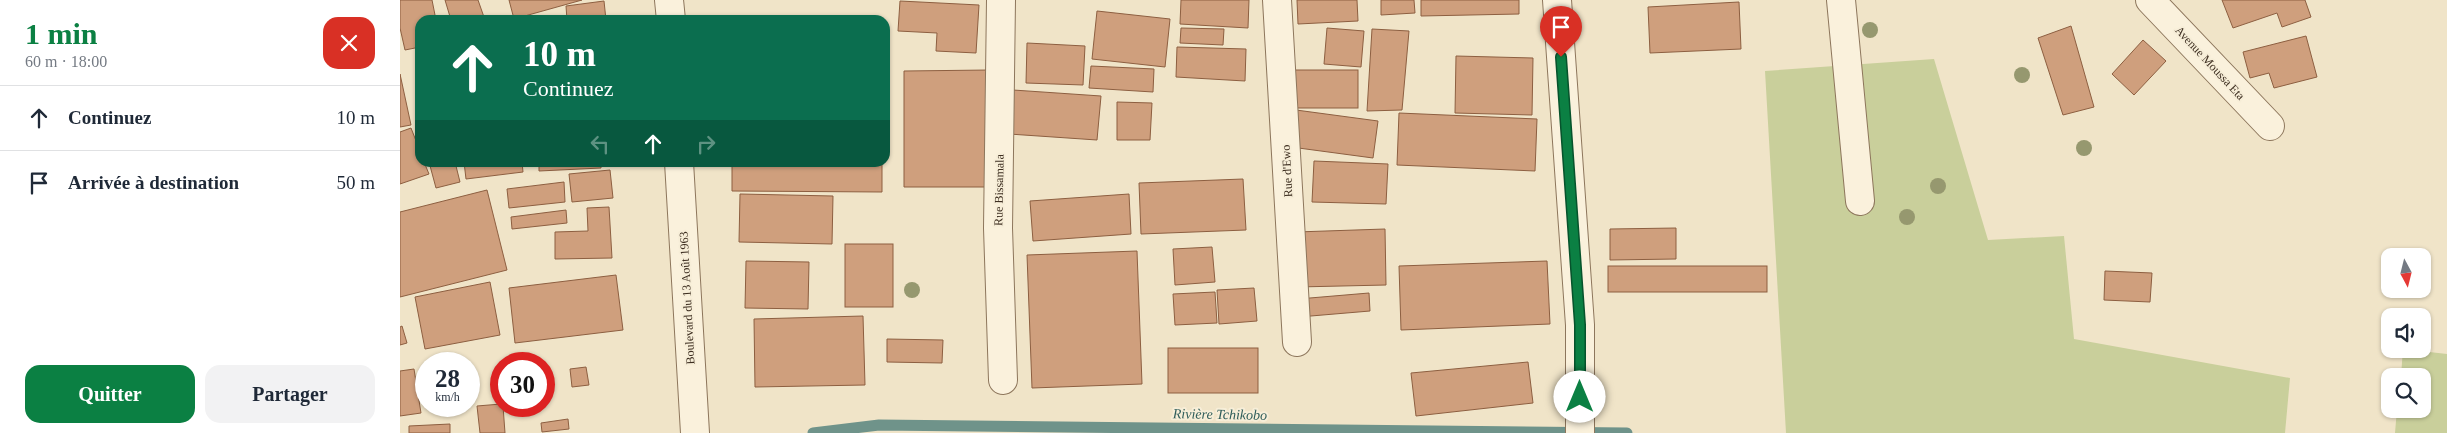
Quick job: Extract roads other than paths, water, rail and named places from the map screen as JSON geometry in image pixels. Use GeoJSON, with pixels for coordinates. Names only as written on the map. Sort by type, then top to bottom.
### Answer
{"type":"FeatureCollection","features":[{"type":"Feature","properties":{"kind":"street"},"geometry":{"type":"LineString","coordinates":[[670,0],[671,15]]}},
{"type":"Feature","properties":{"kind":"street","name":"Rue Bissamala"},"geometry":{"type":"LineString","coordinates":[[1001,0],[998,228],[1003,380]]}},
{"type":"Feature","properties":{"kind":"street","name":"Rue d'Ewo"},"geometry":{"type":"LineString","coordinates":[[1277,0],[1297,342]]}},
{"type":"Feature","properties":{"kind":"street"},"geometry":{"type":"LineString","coordinates":[[1557,0],[1580,325],[1580,433]]}},
{"type":"Feature","properties":{"kind":"street"},"geometry":{"type":"LineString","coordinates":[[1841,0],[1860,201]]}},
{"type":"Feature","properties":{"kind":"street","name":"Avenue Moussa Eta"},"geometry":{"type":"LineString","coordinates":[[2150,0],[2270,126]]}},
{"type":"Feature","properties":{"kind":"street","name":"Boulevard du 13 Août 1963"},"geometry":{"type":"LineString","coordinates":[[679,167],[695,433]]}},
{"type":"Feature","properties":{"kind":"waterway","name":"Rivière Tchikobo"},"geometry":{"type":"LineString","coordinates":[[813,433],[879,425],[1627,433]]}}]}
